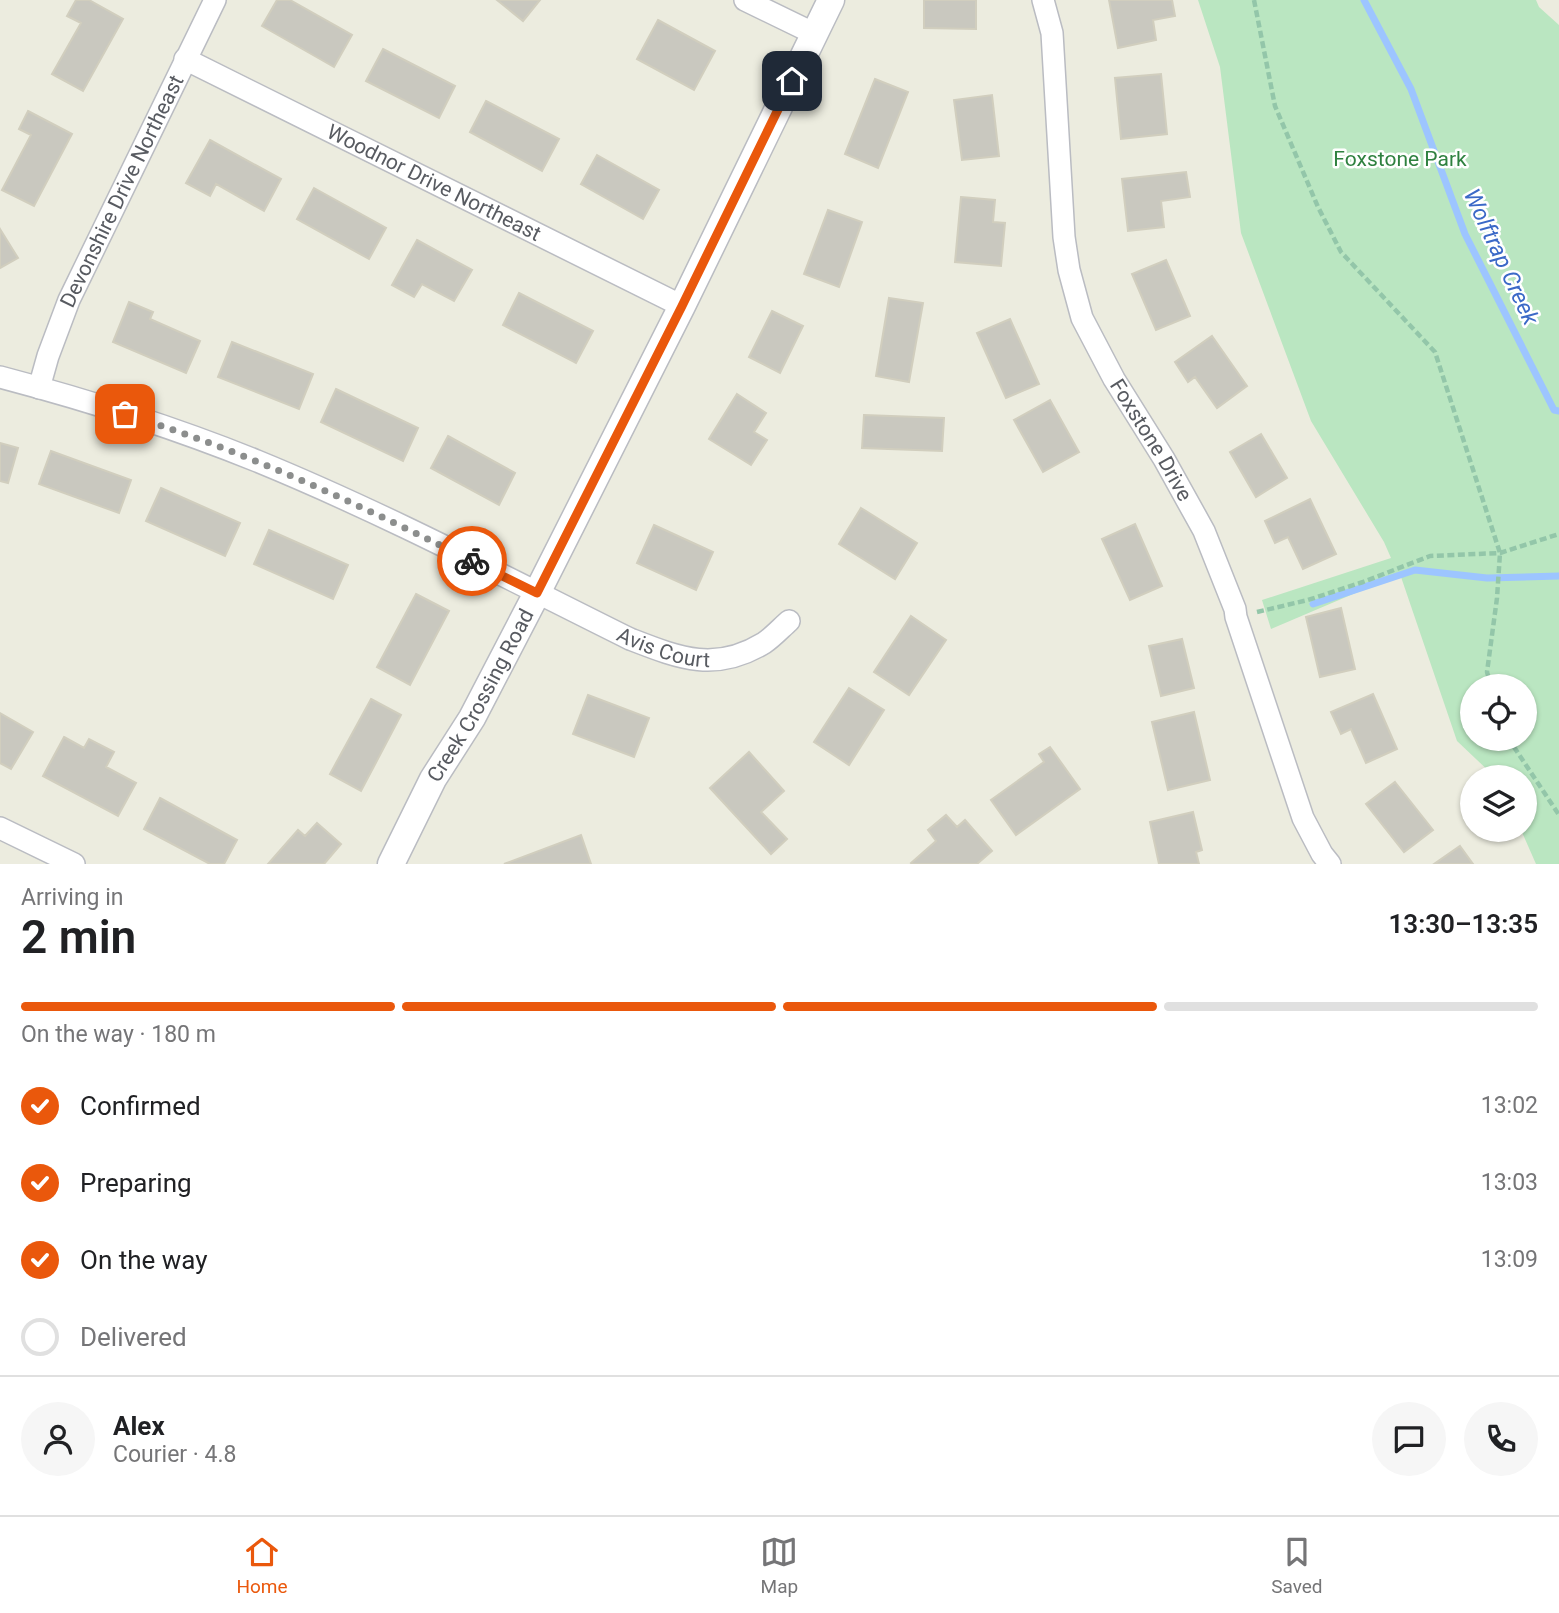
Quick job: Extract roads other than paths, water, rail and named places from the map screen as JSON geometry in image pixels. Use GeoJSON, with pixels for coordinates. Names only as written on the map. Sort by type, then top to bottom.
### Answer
{"type":"FeatureCollection","features":[{"type":"Feature","properties":{"kind":"street","name":"Devonshire Drive Northeast"},"geometry":{"type":"LineString","coordinates":[[39,388],[69,300],[215,0]]}},
{"type":"Feature","properties":{"kind":"street"},"geometry":{"type":"LineString","coordinates":[[745,0],[815,34]]}},
{"type":"Feature","properties":{"kind":"street","name":"Creek Crossing Road"},"geometry":{"type":"LineString","coordinates":[[391,864],[433,779],[472,718],[537,593],[682,306],[831,0]]}},
{"type":"Feature","properties":{"kind":"street","name":"Foxstone Drive"},"geometry":{"type":"LineString","coordinates":[[1043,0],[1052,33],[1063,237],[1083,318],[1114,379],[1164,459],[1204,531],[1235,609],[1303,818],[1330,864]]}},
{"type":"Feature","properties":{"kind":"street","name":"Woodnor Drive Northeast"},"geometry":{"type":"LineString","coordinates":[[185,59],[682,306]]}},
{"type":"Feature","properties":{"kind":"street","name":"Avis Court"},"geometry":{"type":"LineString","coordinates":[[0,377],[167,427],[257,461],[390,521],[630,639],[667,653],[693,660],[715,660],[740,655],[766,642],[789,621]]}},
{"type":"Feature","properties":{"kind":"street"},"geometry":{"type":"LineString","coordinates":[[0,828],[74,864]]}},
{"type":"Feature","properties":{"kind":"waterway","name":"Wolftrap Creek"},"geometry":{"type":"LineString","coordinates":[[1364,0],[1411,89],[1465,234],[1554,410],[1559,411]]}},
{"type":"Feature","properties":{"kind":"waterway"},"geometry":{"type":"LineString","coordinates":[[1313,604],[1415,570],[1487,578],[1559,576]]}},
{"type":"Feature","properties":{"kind":"park label","name":"Foxstone Park"},"geometry":{"type":"Point","coordinates":[1400,159]}}]}
